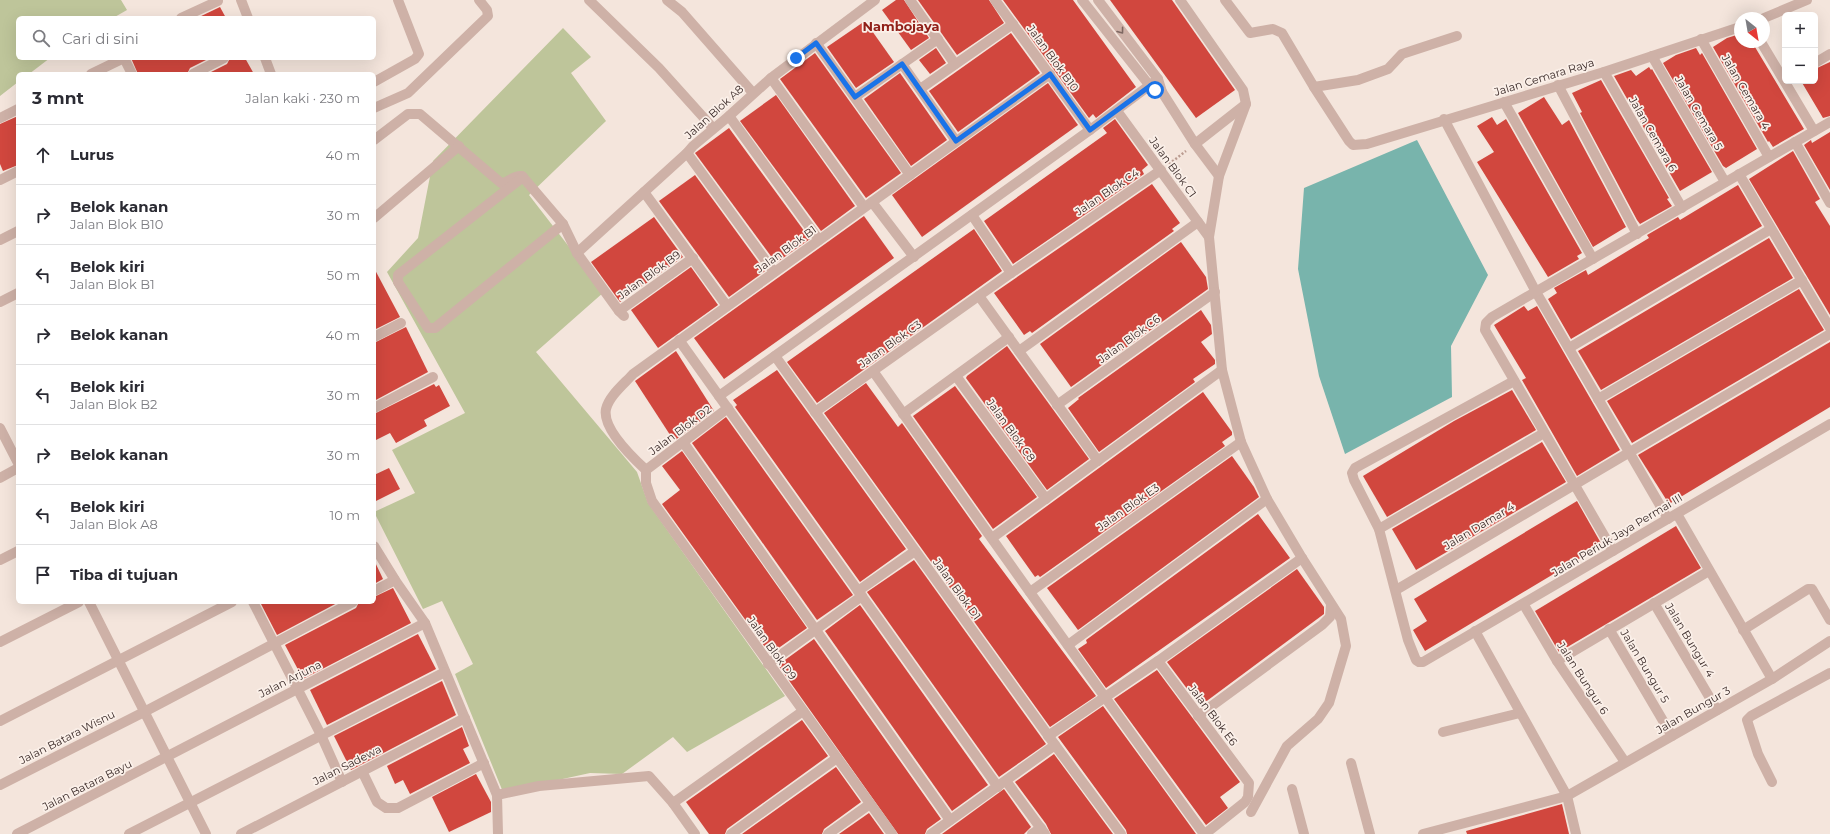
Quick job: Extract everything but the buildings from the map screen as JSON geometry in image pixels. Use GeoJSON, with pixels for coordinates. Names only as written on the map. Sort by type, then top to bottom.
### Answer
{"type":"FeatureCollection","features":[{"type":"Feature","properties":{"kind":"street"},"geometry":{"type":"LineString","coordinates":[[241,0],[247,16]]}},
{"type":"Feature","properties":{"kind":"street"},"geometry":{"type":"LineString","coordinates":[[376,81],[415,59],[419,54],[398,0]]}},
{"type":"Feature","properties":{"kind":"street"},"geometry":{"type":"LineString","coordinates":[[376,107],[408,93],[488,16],[487,10],[479,0]]}},
{"type":"Feature","properties":{"kind":"street"},"geometry":{"type":"LineString","coordinates":[[589,0],[659,68],[713,128]]}},
{"type":"Feature","properties":{"kind":"street"},"geometry":{"type":"LineString","coordinates":[[668,0],[682,12],[753,93]]}},
{"type":"Feature","properties":{"kind":"street","name":"Jalan Blok A8"},"geometry":{"type":"LineString","coordinates":[[577,253],[713,128],[730,116],[753,93],[816,43],[876,0]]}},
{"type":"Feature","properties":{"kind":"street"},"geometry":{"type":"LineString","coordinates":[[910,0],[955,64]]}},
{"type":"Feature","properties":{"kind":"street","name":"Jalan Blok B10"},"geometry":{"type":"LineString","coordinates":[[995,0],[1090,130]]}},
{"type":"Feature","properties":{"kind":"street"},"geometry":{"type":"LineString","coordinates":[[1082,0],[1150,86],[1162,92]]}},
{"type":"Feature","properties":{"kind":"street"},"geometry":{"type":"LineString","coordinates":[[1098,0],[1158,79],[1162,92],[1219,176]]}},
{"type":"Feature","properties":{"kind":"street"},"geometry":{"type":"LineString","coordinates":[[1180,0],[1243,90],[1246,104],[1219,176],[1209,237],[1222,370],[1241,442],[1267,499],[1341,619],[1346,646],[1329,703],[1318,719],[1287,746],[1251,812]]}},
{"type":"Feature","properties":{"kind":"street"},"geometry":{"type":"LineString","coordinates":[[1225,0],[1245,29],[1250,32],[1273,29],[1282,33],[1314,87],[1358,80],[1388,69],[1402,54],[1457,36]]}},
{"type":"Feature","properties":{"kind":"street"},"geometry":{"type":"LineString","coordinates":[[1770,15],[1807,0]]}},
{"type":"Feature","properties":{"kind":"street"},"geometry":{"type":"LineString","coordinates":[[186,16],[218,1]]}},
{"type":"Feature","properties":{"kind":"street"},"geometry":{"type":"LineString","coordinates":[[920,89],[1013,24]]}},
{"type":"Feature","properties":{"kind":"street","name":"Jalan Cemara Raya"},"geometry":{"type":"LineString","coordinates":[[1314,87],[1349,141],[1353,145],[1366,144],[1444,119],[1604,72],[1734,29]]}},
{"type":"Feature","properties":{"kind":"street"},"geometry":{"type":"LineString","coordinates":[[855,97],[938,39]]}},
{"type":"Feature","properties":{"kind":"street","name":"Jalan Cemara 4"},"geometry":{"type":"LineString","coordinates":[[1702,40],[1769,157]]}},
{"type":"Feature","properties":{"kind":"street"},"geometry":{"type":"LineString","coordinates":[[816,43],[910,175]]}},
{"type":"Feature","properties":{"kind":"street"},"geometry":{"type":"LineString","coordinates":[[1765,48],[1782,75]]}},
{"type":"Feature","properties":{"kind":"street"},"geometry":{"type":"LineString","coordinates":[[1818,62],[1830,54]]}},
{"type":"Feature","properties":{"kind":"street","name":"Jalan Cemara 5"},"geometry":{"type":"LineString","coordinates":[[1652,56],[1725,182]]}},
{"type":"Feature","properties":{"kind":"street"},"geometry":{"type":"LineString","coordinates":[[95,72],[120,60]]}},
{"type":"Feature","properties":{"kind":"street"},"geometry":{"type":"LineString","coordinates":[[125,60],[131,72]]}},
{"type":"Feature","properties":{"kind":"street"},"geometry":{"type":"LineString","coordinates":[[197,72],[220,60]]}},
{"type":"Feature","properties":{"kind":"street"},"geometry":{"type":"LineString","coordinates":[[266,60],[270,72]]}},
{"type":"Feature","properties":{"kind":"street"},"geometry":{"type":"LineString","coordinates":[[902,64],[956,141]]}},
{"type":"Feature","properties":{"kind":"street","name":"Jalan Cemara 6"},"geometry":{"type":"LineString","coordinates":[[1604,72],[1682,208]]}},
{"type":"Feature","properties":{"kind":"street","name":"Jalan Blok B1"},"geometry":{"type":"LineString","coordinates":[[646,470],[628,453],[607,422],[606,410],[612,397],[633,374],[1050,74]]}},
{"type":"Feature","properties":{"kind":"street"},"geometry":{"type":"LineString","coordinates":[[771,78],[868,204],[914,257]]}},
{"type":"Feature","properties":{"kind":"street"},"geometry":{"type":"LineString","coordinates":[[719,396],[1117,111],[1158,79]]}},
{"type":"Feature","properties":{"kind":"street"},"geometry":{"type":"LineString","coordinates":[[1788,84],[1814,131]]}},
{"type":"Feature","properties":{"kind":"street"},"geometry":{"type":"LineString","coordinates":[[1558,85],[1637,234]]}},
{"type":"Feature","properties":{"kind":"street"},"geometry":{"type":"LineString","coordinates":[[1504,102],[1593,259]]}},
{"type":"Feature","properties":{"kind":"street"},"geometry":{"type":"LineString","coordinates":[[1196,144],[1246,104]]}},
{"type":"Feature","properties":{"kind":"street"},"geometry":{"type":"LineString","coordinates":[[0,118],[16,111]]}},
{"type":"Feature","properties":{"kind":"street","name":"Jalan Blok C1"},"geometry":{"type":"LineString","coordinates":[[1117,111],[1209,237]]}},
{"type":"Feature","properties":{"kind":"street"},"geometry":{"type":"LineString","coordinates":[[376,138],[408,114],[420,114],[501,183],[505,183],[517,176],[523,177],[563,224],[577,253]]}},
{"type":"Feature","properties":{"kind":"street"},"geometry":{"type":"LineString","coordinates":[[730,116],[818,240]]}},
{"type":"Feature","properties":{"kind":"street"},"geometry":{"type":"LineString","coordinates":[[1444,119],[1536,292],[1629,452],[1709,571],[1742,630],[1772,679]]}},
{"type":"Feature","properties":{"kind":"street"},"geometry":{"type":"LineString","coordinates":[[1613,551],[1514,381],[1485,330],[1485,326],[1492,318],[1830,122]]}},
{"type":"Feature","properties":{"kind":"street"},"geometry":{"type":"LineString","coordinates":[[1795,142],[1830,203]]}},
{"type":"Feature","properties":{"kind":"street"},"geometry":{"type":"LineString","coordinates":[[376,216],[459,146]]}},
{"type":"Feature","properties":{"kind":"street"},"geometry":{"type":"LineString","coordinates":[[687,153],[774,272]]}},
{"type":"Feature","properties":{"kind":"street","name":"Jalan Blok C4"},"geometry":{"type":"LineString","coordinates":[[979,296],[1161,170]]}},
{"type":"Feature","properties":{"kind":"street"},"geometry":{"type":"LineString","coordinates":[[0,180],[16,172]]}},
{"type":"Feature","properties":{"kind":"street"},"geometry":{"type":"LineString","coordinates":[[1739,174],[1830,328]]}},
{"type":"Feature","properties":{"kind":"street"},"geometry":{"type":"LineString","coordinates":[[523,177],[398,275],[398,282],[428,328],[436,328],[563,224]]}},
{"type":"Feature","properties":{"kind":"street"},"geometry":{"type":"LineString","coordinates":[[644,192],[727,306]]}},
{"type":"Feature","properties":{"kind":"street"},"geometry":{"type":"LineString","coordinates":[[972,215],[1011,273]]}},
{"type":"Feature","properties":{"kind":"street"},"geometry":{"type":"LineString","coordinates":[[1019,351],[1198,222]]}},
{"type":"Feature","properties":{"kind":"street"},"geometry":{"type":"LineString","coordinates":[[1569,348],[1772,229]]}},
{"type":"Feature","properties":{"kind":"street"},"geometry":{"type":"LineString","coordinates":[[0,240],[16,232]]}},
{"type":"Feature","properties":{"kind":"street","name":"Jalan Blok B9"},"geometry":{"type":"LineString","coordinates":[[577,253],[622,313],[693,258]]}},
{"type":"Feature","properties":{"kind":"street"},"geometry":{"type":"LineString","coordinates":[[1598,399],[1802,280]]}},
{"type":"Feature","properties":{"kind":"street","name":"Jalan Blok C6"},"geometry":{"type":"LineString","coordinates":[[1058,405],[1215,292]]}},
{"type":"Feature","properties":{"kind":"street"},"geometry":{"type":"LineString","coordinates":[[0,302],[16,294]]}},
{"type":"Feature","properties":{"kind":"street"},"geometry":{"type":"LineString","coordinates":[[979,296],[1098,461]]}},
{"type":"Feature","properties":{"kind":"street","name":"Jalan Blok C3"},"geometry":{"type":"LineString","coordinates":[[816,412],[979,296]]}},
{"type":"Feature","properties":{"kind":"street"},"geometry":{"type":"LineString","coordinates":[[376,336],[401,323]]}},
{"type":"Feature","properties":{"kind":"street","name":"Jalan Damar 4"},"geometry":{"type":"LineString","coordinates":[[1396,590],[1830,334]]}},
{"type":"Feature","properties":{"kind":"street"},"geometry":{"type":"LineString","coordinates":[[903,414],[1009,337]]}},
{"type":"Feature","properties":{"kind":"street"},"geometry":{"type":"LineString","coordinates":[[679,340],[860,594],[1039,832]]}},
{"type":"Feature","properties":{"kind":"street","name":"Jalan Blok D1"},"geometry":{"type":"LineString","coordinates":[[775,356],[1048,736],[1121,834]]}},
{"type":"Feature","properties":{"kind":"street"},"geometry":{"type":"LineString","coordinates":[[992,538],[1222,370]]}},
{"type":"Feature","properties":{"kind":"street"},"geometry":{"type":"LineString","coordinates":[[873,371],[1105,698],[1205,834]]}},
{"type":"Feature","properties":{"kind":"street","name":"Jalan Blok C8"},"geometry":{"type":"LineString","coordinates":[[956,376],[1046,499]]}},
{"type":"Feature","properties":{"kind":"street"},"geometry":{"type":"LineString","coordinates":[[376,407],[434,377]]}},
{"type":"Feature","properties":{"kind":"street"},"geometry":{"type":"LineString","coordinates":[[1396,590],[1380,529],[1354,480],[1352,473],[1355,468],[1514,381]]}},
{"type":"Feature","properties":{"kind":"street","name":"Jalan Blok D2"},"geometry":{"type":"LineString","coordinates":[[646,470],[728,408]]}},
{"type":"Feature","properties":{"kind":"street","name":"Jalan Periuk Jaya Permai III"},"geometry":{"type":"LineString","coordinates":[[1396,590],[1408,640],[1416,660],[1423,662],[1475,631],[1524,605],[1672,516],[1830,424]]}},
{"type":"Feature","properties":{"kind":"street"},"geometry":{"type":"LineString","coordinates":[[0,428],[16,459]]}},
{"type":"Feature","properties":{"kind":"street"},"geometry":{"type":"LineString","coordinates":[[1380,529],[1544,433]]}},
{"type":"Feature","properties":{"kind":"street"},"geometry":{"type":"LineString","coordinates":[[683,442],[950,820]]}},
{"type":"Feature","properties":{"kind":"street","name":"Jalan Blok E3"},"geometry":{"type":"LineString","coordinates":[[1030,592],[1241,442]]}},
{"type":"Feature","properties":{"kind":"street"},"geometry":{"type":"LineString","coordinates":[[0,478],[16,469]]}},
{"type":"Feature","properties":{"kind":"street","name":"Jalan Blok D9"},"geometry":{"type":"LineString","coordinates":[[646,470],[646,483],[652,501],[892,834]]}},
{"type":"Feature","properties":{"kind":"street"},"geometry":{"type":"LineString","coordinates":[[1068,645],[1267,499]]}},
{"type":"Feature","properties":{"kind":"street"},"geometry":{"type":"LineString","coordinates":[[376,549],[425,623],[446,672],[497,796],[498,834]]}},
{"type":"Feature","properties":{"kind":"street"},"geometry":{"type":"LineString","coordinates":[[0,560],[16,551]]}},
{"type":"Feature","properties":{"kind":"street"},"geometry":{"type":"LineString","coordinates":[[768,664],[816,630],[915,551]]}},
{"type":"Feature","properties":{"kind":"street"},"geometry":{"type":"LineString","coordinates":[[1048,736],[1158,661],[1302,558]]}},
{"type":"Feature","properties":{"kind":"street"},"geometry":{"type":"LineString","coordinates":[[1557,661],[1709,571]]}},
{"type":"Feature","properties":{"kind":"street"},"geometry":{"type":"LineString","coordinates":[[376,590],[395,580]]}},
{"type":"Feature","properties":{"kind":"street"},"geometry":{"type":"LineString","coordinates":[[1742,630],[1808,589],[1812,589],[1830,620]]}},
{"type":"Feature","properties":{"kind":"street","name":"Jalan Bungur 4"},"geometry":{"type":"LineString","coordinates":[[1654,603],[1717,710]]}},
{"type":"Feature","properties":{"kind":"street"},"geometry":{"type":"LineString","coordinates":[[0,642],[75,604]]}},
{"type":"Feature","properties":{"kind":"street"},"geometry":{"type":"LineString","coordinates":[[90,604],[206,834]]}},
{"type":"Feature","properties":{"kind":"street"},"geometry":{"type":"LineString","coordinates":[[0,721],[228,604]]}},
{"type":"Feature","properties":{"kind":"street"},"geometry":{"type":"LineString","coordinates":[[254,604],[321,735],[342,782]]}},
{"type":"Feature","properties":{"kind":"street","name":"Jalan Batara Wisnu"},"geometry":{"type":"LineString","coordinates":[[0,785],[144,712],[349,604]]}},
{"type":"Feature","properties":{"kind":"street"},"geometry":{"type":"LineString","coordinates":[[1198,716],[1322,625],[1330,617],[1331,605]]}},
{"type":"Feature","properties":{"kind":"street","name":"Jalan Bungur 6"},"geometry":{"type":"LineString","coordinates":[[1524,605],[1557,661],[1625,762]]}},
{"type":"Feature","properties":{"kind":"street","name":"Jalan Arjuna"},"geometry":{"type":"LineString","coordinates":[[167,757],[425,623]]}},
{"type":"Feature","properties":{"kind":"street","name":"Jalan Bungur 5"},"geometry":{"type":"LineString","coordinates":[[1609,629],[1672,736]]}},
{"type":"Feature","properties":{"kind":"street"},"geometry":{"type":"LineString","coordinates":[[1475,631],[1567,796],[1576,834]]}},
{"type":"Feature","properties":{"kind":"street","name":"Jalan Bungur 3"},"geometry":{"type":"LineString","coordinates":[[1423,834],[1567,796],[1772,679],[1830,641]]}},
{"type":"Feature","properties":{"kind":"street","name":"Jalan Blok E6"},"geometry":{"type":"LineString","coordinates":[[1158,661],[1249,783],[1248,797],[1245,802],[1205,834]]}},
{"type":"Feature","properties":{"kind":"street"},"geometry":{"type":"LineString","coordinates":[[129,834],[446,672]]}},
{"type":"Feature","properties":{"kind":"street"},"geometry":{"type":"LineString","coordinates":[[1772,782],[1758,754],[1747,720],[1751,716],[1830,673]]}},
{"type":"Feature","properties":{"kind":"street"},"geometry":{"type":"LineString","coordinates":[[673,803],[803,711]]}},
{"type":"Feature","properties":{"kind":"street"},"geometry":{"type":"LineString","coordinates":[[1443,732],[1520,713]]}},
{"type":"Feature","properties":{"kind":"street","name":"Jalan Sadewa"},"geometry":{"type":"LineString","coordinates":[[241,834],[465,718]]}},
{"type":"Feature","properties":{"kind":"street"},"geometry":{"type":"LineString","coordinates":[[931,834],[1055,745]]}},
{"type":"Feature","properties":{"kind":"street","name":"Jalan Batara Bayu"},"geometry":{"type":"LineString","coordinates":[[17,834],[167,757]]}},
{"type":"Feature","properties":{"kind":"street"},"geometry":{"type":"LineString","coordinates":[[730,834],[837,758]]}},
{"type":"Feature","properties":{"kind":"street"},"geometry":{"type":"LineString","coordinates":[[362,771],[376,802],[386,808],[398,808],[484,763]]}},
{"type":"Feature","properties":{"kind":"street"},"geometry":{"type":"LineString","coordinates":[[1350,763],[1370,834]]}},
{"type":"Feature","properties":{"kind":"street"},"geometry":{"type":"LineString","coordinates":[[497,796],[539,786],[649,776],[673,803],[695,834]]}},
{"type":"Feature","properties":{"kind":"street"},"geometry":{"type":"LineString","coordinates":[[1292,789],[1304,834]]}},
{"type":"Feature","properties":{"kind":"street"},"geometry":{"type":"LineString","coordinates":[[828,834],[870,804]]}},
{"type":"Feature","properties":{"kind":"path"},"geometry":{"type":"LineString","coordinates":[[1161,170],[1196,144]]}},
{"type":"Feature","properties":{"kind":"green space"},"geometry":{"type":"Polygon","coordinates":[[[0,0],[121,0],[127,10],[116,16],[16,16],[16,60],[47,60],[32,72],[16,72],[16,84],[0,96],[0,0]]]}},
{"type":"Feature","properties":{"kind":"green space"},"geometry":{"type":"Polygon","coordinates":[[[563,28],[591,57],[571,73],[606,121],[529,195],[604,292],[536,352],[637,472],[648,503],[785,696],[687,752],[673,737],[622,774],[590,773],[503,792],[455,674],[473,664],[442,601],[423,609],[376,516],[376,511],[415,493],[392,450],[465,413],[387,272],[418,238],[433,161],[563,28]]]}},
{"type":"Feature","properties":{"kind":"water"},"geometry":{"type":"Polygon","coordinates":[[[1417,140],[1488,275],[1451,346],[1452,397],[1345,454],[1319,376],[1298,269],[1304,188],[1417,140]]]}},
{"type":"Feature","properties":{"kind":"district","name":"Nambojaya"},"geometry":{"type":"Point","coordinates":[901,26]}},
{"type":"Feature","properties":{"kind":"route"},"geometry":{"type":"LineString","coordinates":[[796,58],[816,43],[855,97],[902,64],[956,141],[1050,74],[1090,130],[1150,86],[1155,90]]}}]}
